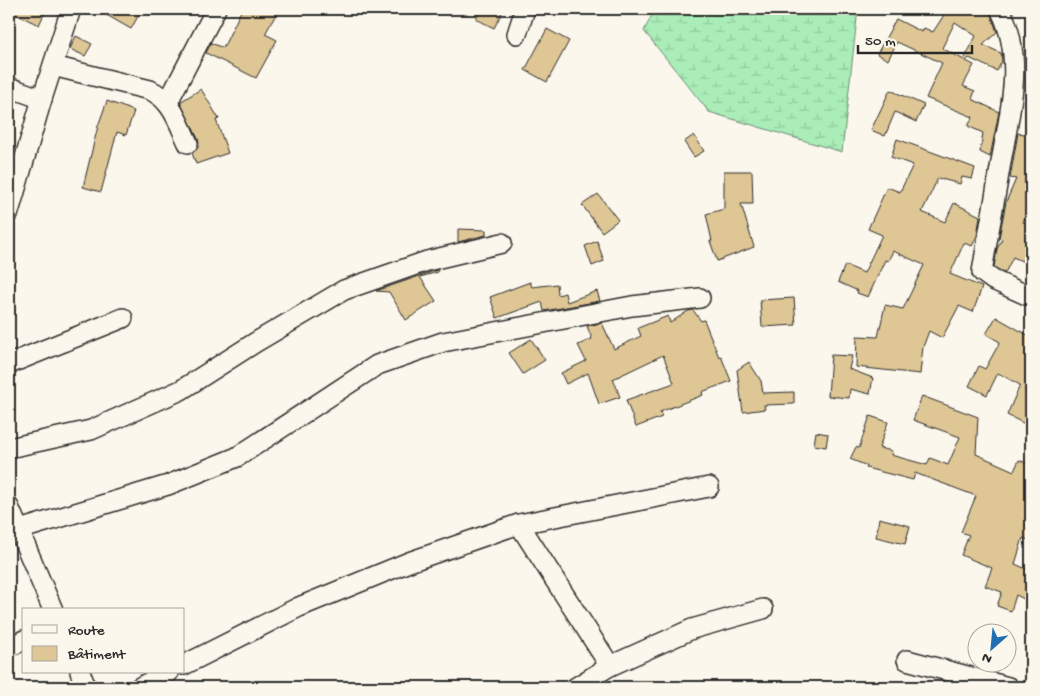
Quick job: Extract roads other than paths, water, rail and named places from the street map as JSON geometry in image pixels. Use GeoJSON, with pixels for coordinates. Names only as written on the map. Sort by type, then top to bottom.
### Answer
{"type":"FeatureCollection","features":[{"type":"Feature","properties":{"kind":"street"},"geometry":{"type":"LineString","coordinates":[[9,207],[71,9]]}},
{"type":"Feature","properties":{"kind":"street"},"geometry":{"type":"LineString","coordinates":[[168,102],[216,9]]}},
{"type":"Feature","properties":{"kind":"street"},"geometry":{"type":"LineString","coordinates":[[517,34],[525,9]]}},
{"type":"Feature","properties":{"kind":"street"},"geometry":{"type":"LineString","coordinates":[[1000,9],[1008,24],[1014,56],[1014,89],[982,272],[993,280],[1031,297]]}},
{"type":"Feature","properties":{"kind":"street"},"geometry":{"type":"LineString","coordinates":[[53,66],[150,90],[160,95],[168,102],[188,143]]}},
{"type":"Feature","properties":{"kind":"street"},"geometry":{"type":"LineString","coordinates":[[9,87],[42,99]]}},
{"type":"Feature","properties":{"kind":"street"},"geometry":{"type":"LineString","coordinates":[[9,448],[91,430],[181,390],[256,342],[344,290],[427,260],[502,243]]}},
{"type":"Feature","properties":{"kind":"street"},"geometry":{"type":"LineString","coordinates":[[19,530],[168,486],[237,456],[377,365],[444,342],[632,306],[700,298]]}},
{"type":"Feature","properties":{"kind":"street"},"geometry":{"type":"LineString","coordinates":[[9,364],[123,318]]}},
{"type":"Feature","properties":{"kind":"street"},"geometry":{"type":"LineString","coordinates":[[185,664],[299,607],[409,562],[519,524],[709,488]]}},
{"type":"Feature","properties":{"kind":"street"},"geometry":{"type":"LineString","coordinates":[[9,507],[52,608]]}},
{"type":"Feature","properties":{"kind":"street"},"geometry":{"type":"LineString","coordinates":[[519,524],[610,666]]}},
{"type":"Feature","properties":{"kind":"street"},"geometry":{"type":"LineString","coordinates":[[576,687],[610,666],[692,630],[763,609]]}},
{"type":"Feature","properties":{"kind":"street"},"geometry":{"type":"LineString","coordinates":[[9,647],[22,641]]}},
{"type":"Feature","properties":{"kind":"street"},"geometry":{"type":"LineString","coordinates":[[907,660],[1008,687]]}},
{"type":"Feature","properties":{"kind":"street"},"geometry":{"type":"LineString","coordinates":[[81,674],[86,687]]}},
{"type":"Feature","properties":{"kind":"street"},"geometry":{"type":"LineString","coordinates":[[140,687],[165,674]]}}]}
